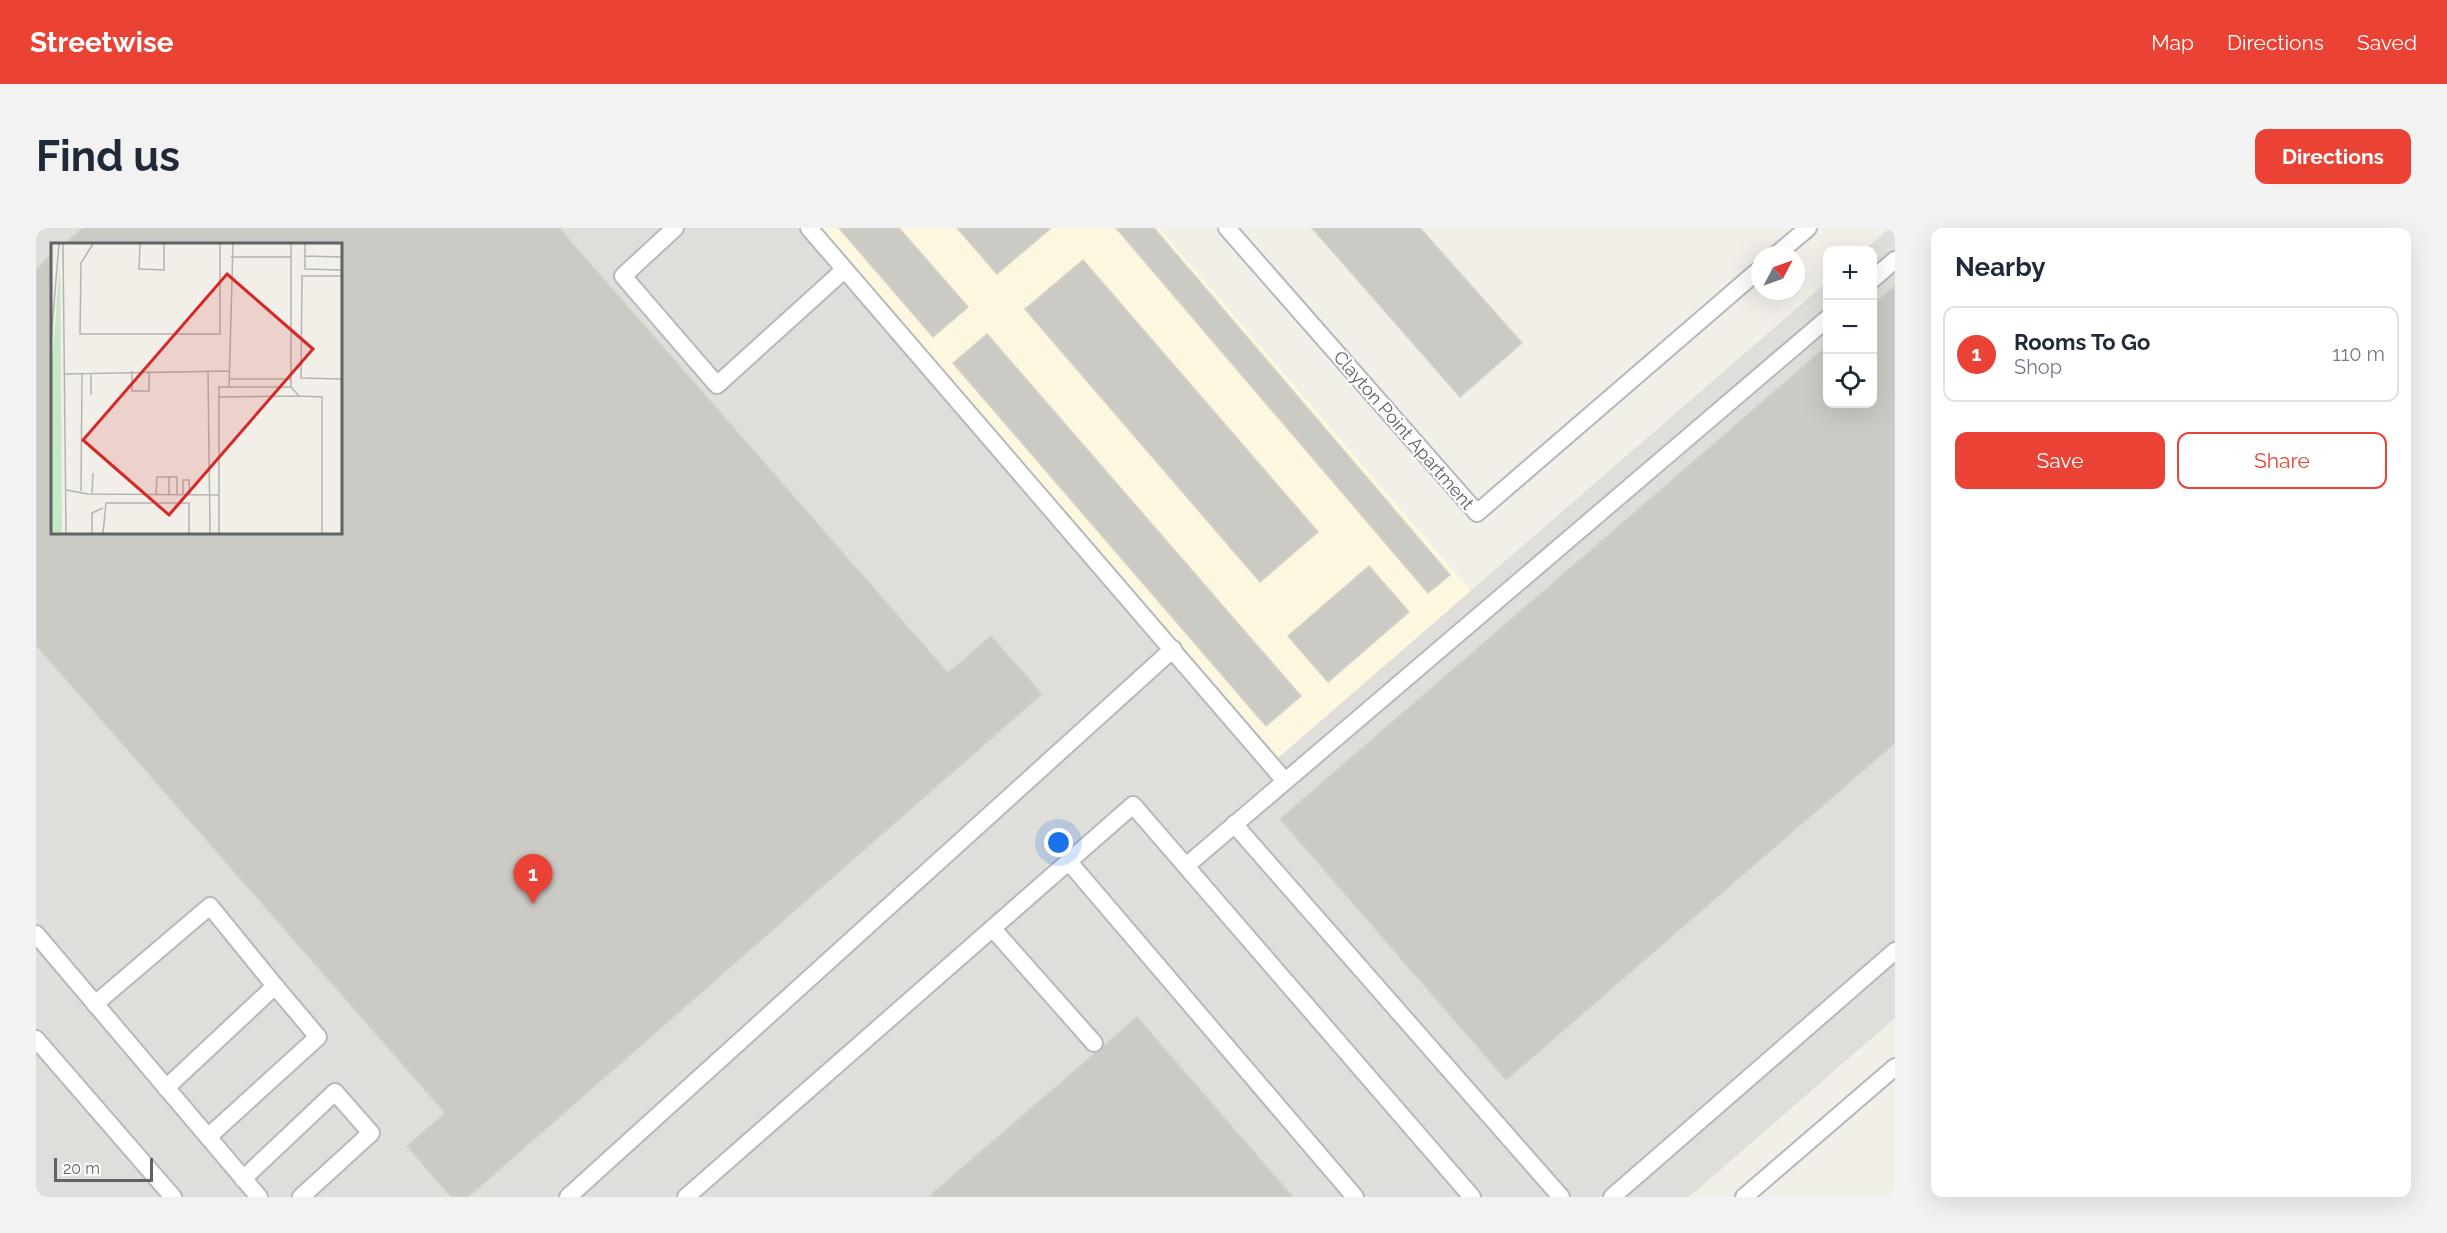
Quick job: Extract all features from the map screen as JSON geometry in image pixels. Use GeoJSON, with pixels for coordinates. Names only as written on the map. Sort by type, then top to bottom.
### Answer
{"type":"FeatureCollection","features":[{"type":"Feature","properties":{"kind":"lane"},"geometry":{"type":"LineString","coordinates":[[675,228],[623,276],[717,385],[844,270]]}},
{"type":"Feature","properties":{"kind":"lane"},"geometry":{"type":"LineString","coordinates":[[808,228],[1286,781]]}},
{"type":"Feature","properties":{"kind":"lane","name":"Clayton Point Apartment"},"geometry":{"type":"LineString","coordinates":[[1227,228],[1478,513],[1751,277]]}},
{"type":"Feature","properties":{"kind":"lane"},"geometry":{"type":"LineString","coordinates":[[1787,246],[1808,228]]}},
{"type":"Feature","properties":{"kind":"lane"},"geometry":{"type":"LineString","coordinates":[[1877,275],[1895,260]]}},
{"type":"Feature","properties":{"kind":"lane"},"geometry":{"type":"LineString","coordinates":[[1186,866],[1823,321]]}},
{"type":"Feature","properties":{"kind":"lane"},"geometry":{"type":"LineString","coordinates":[[568,1197],[1173,649]]}},
{"type":"Feature","properties":{"kind":"lane"},"geometry":{"type":"LineString","coordinates":[[686,1197],[1133,805],[1472,1197]]}},
{"type":"Feature","properties":{"kind":"lane"},"geometry":{"type":"LineString","coordinates":[[1234,824],[1561,1197]]}},
{"type":"Feature","properties":{"kind":"lane"},"geometry":{"type":"LineString","coordinates":[[1069,862],[1355,1197]]}},
{"type":"Feature","properties":{"kind":"lane"},"geometry":{"type":"LineString","coordinates":[[94,1004],[210,906],[318,1037],[207,1137]]}},
{"type":"Feature","properties":{"kind":"lane"},"geometry":{"type":"LineString","coordinates":[[993,929],[1094,1043]]}},
{"type":"Feature","properties":{"kind":"lane"},"geometry":{"type":"LineString","coordinates":[[36,934],[259,1197]]}},
{"type":"Feature","properties":{"kind":"lane"},"geometry":{"type":"LineString","coordinates":[[1612,1197],[1895,951]]}},
{"type":"Feature","properties":{"kind":"lane"},"geometry":{"type":"LineString","coordinates":[[166,1088],[276,986]]}},
{"type":"Feature","properties":{"kind":"lane"},"geometry":{"type":"LineString","coordinates":[[36,1039],[173,1197]]}},
{"type":"Feature","properties":{"kind":"lane"},"geometry":{"type":"LineString","coordinates":[[1744,1197],[1895,1066]]}},
{"type":"Feature","properties":{"kind":"lane"},"geometry":{"type":"LineString","coordinates":[[243,1179],[335,1092],[371,1133],[301,1197]]}},
{"type":"Feature","properties":{"kind":"shaded area"},"geometry":{"type":"Polygon","coordinates":[[[36,228],[819,228],[1278,758],[1823,285],[1823,408],[1877,408],[1877,246],[1869,246],[1890,228],[1895,228],[1895,1018],[1689,1197],[36,1197],[36,228]]]}},
{"type":"Feature","properties":{"kind":"shaded area"},"geometry":{"type":"Polygon","coordinates":[[[819,228],[1159,228],[1471,591],[1278,758],[819,228]]]}},
{"type":"Feature","properties":{"kind":"building"},"geometry":{"type":"Polygon","coordinates":[[[83,228],[559,228],[948,673],[991,636],[1042,694],[468,1197],[451,1197],[407,1146],[445,1113],[36,645],[36,269],[51,255],[51,534],[342,534],[342,243],[65,243],[83,228]]]}},
{"type":"Feature","properties":{"kind":"building"},"geometry":{"type":"Polygon","coordinates":[[[839,228],[899,228],[968,307],[933,337],[839,228]]]}},
{"type":"Feature","properties":{"kind":"building"},"geometry":{"type":"Polygon","coordinates":[[[957,228],[1051,228],[997,274],[957,228]]]}},
{"type":"Feature","properties":{"kind":"building"},"geometry":{"type":"Polygon","coordinates":[[[1116,228],[1154,228],[1450,575],[1428,593],[1116,228]]]}},
{"type":"Feature","properties":{"kind":"building"},"geometry":{"type":"Polygon","coordinates":[[[1312,228],[1420,228],[1522,343],[1460,397],[1312,228]]]}},
{"type":"Feature","properties":{"kind":"building"},"geometry":{"type":"Polygon","coordinates":[[[1083,260],[1318,532],[1260,582],[1025,309],[1083,260]]]}},
{"type":"Feature","properties":{"kind":"building"},"geometry":{"type":"Polygon","coordinates":[[[1895,286],[1895,743],[1506,1080],[1280,819],[1823,349],[1823,408],[1877,408],[1877,301],[1895,286]]]}},
{"type":"Feature","properties":{"kind":"building"},"geometry":{"type":"Polygon","coordinates":[[[987,334],[1301,696],[1266,726],[953,363],[987,334]]]}},
{"type":"Feature","properties":{"kind":"building"},"geometry":{"type":"Polygon","coordinates":[[[1369,566],[1409,612],[1328,682],[1288,636],[1369,566]]]}},
{"type":"Feature","properties":{"kind":"building"},"geometry":{"type":"Polygon","coordinates":[[[1137,1017],[1293,1197],[928,1197],[1137,1017]]]}},
{"type":"Feature","properties":{"kind":"place","name":"Rooms To Go"},"geometry":{"type":"Point","coordinates":[533,904]}}]}
